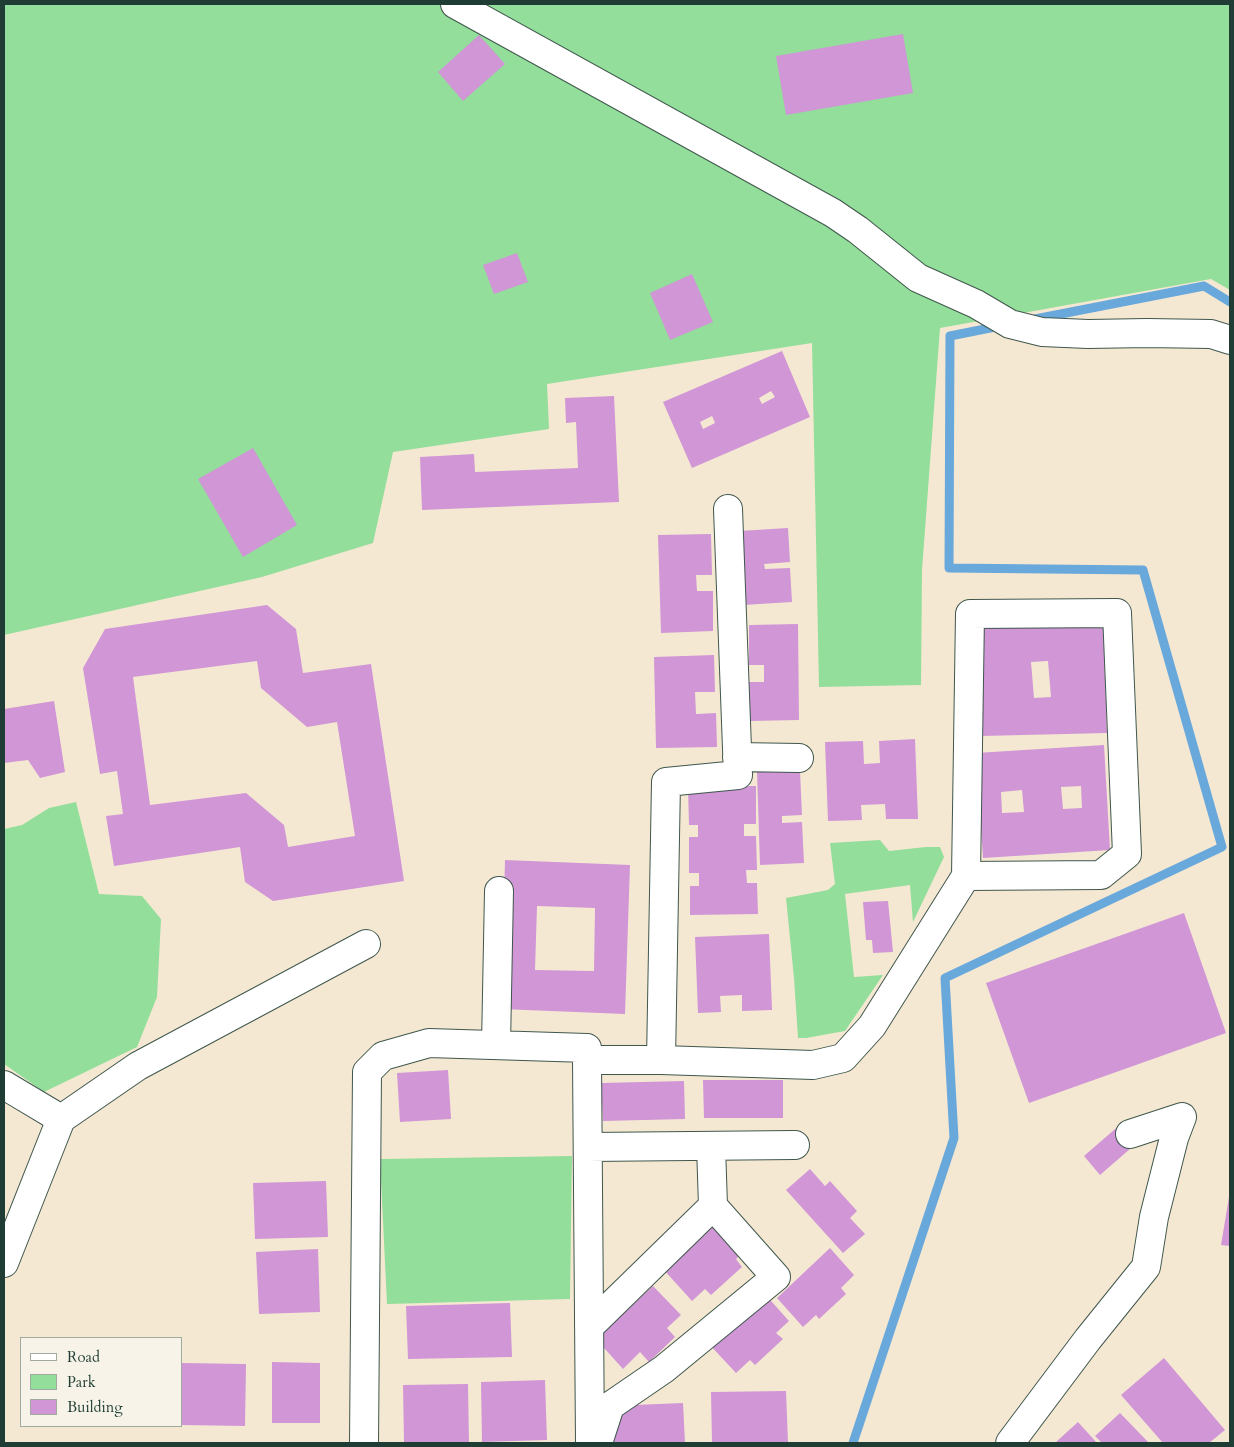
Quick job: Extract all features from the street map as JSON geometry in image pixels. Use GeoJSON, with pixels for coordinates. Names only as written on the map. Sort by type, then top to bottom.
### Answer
{"type":"FeatureCollection","features":[{"type":"Feature","properties":{"kind":"street"},"geometry":{"type":"LineString","coordinates":[[455,4],[833,213],[858,230],[918,278],[976,304],[1010,324],[1042,332],[1211,334],[1230,340]]}},
{"type":"Feature","properties":{"kind":"street"},"geometry":{"type":"LineString","coordinates":[[661,1060],[666,782],[738,774],[728,509]]}},
{"type":"Feature","properties":{"kind":"street"},"geometry":{"type":"LineString","coordinates":[[587,1060],[661,1060],[813,1065],[843,1058],[872,1026],[966,876],[970,614],[1117,613],[1127,854],[1101,875],[966,876]]}},
{"type":"Feature","properties":{"kind":"street"},"geometry":{"type":"LineString","coordinates":[[737,757],[799,758]]}},
{"type":"Feature","properties":{"kind":"street"},"geometry":{"type":"LineString","coordinates":[[496,1045],[498,891]]}},
{"type":"Feature","properties":{"kind":"street"},"geometry":{"type":"LineString","coordinates":[[4,1263],[61,1119],[138,1066],[366,944]]}},
{"type":"Feature","properties":{"kind":"street"},"geometry":{"type":"LineString","coordinates":[[364,1443],[367,1072],[383,1056],[429,1043],[587,1048],[590,1443]]}},
{"type":"Feature","properties":{"kind":"street"},"geometry":{"type":"LineString","coordinates":[[4,1085],[61,1119]]}},
{"type":"Feature","properties":{"kind":"street"},"geometry":{"type":"LineString","coordinates":[[1010,1443],[1088,1339],[1146,1267],[1154,1217],[1174,1138],[1182,1117],[1130,1134]]}},
{"type":"Feature","properties":{"kind":"street"},"geometry":{"type":"LineString","coordinates":[[588,1147],[795,1145]]}},
{"type":"Feature","properties":{"kind":"street"},"geometry":{"type":"LineString","coordinates":[[598,1443],[610,1406],[664,1369],[776,1277],[713,1206],[712,1146]]}},
{"type":"Feature","properties":{"kind":"street"},"geometry":{"type":"LineString","coordinates":[[589,1327],[713,1206]]}},
{"type":"Feature","properties":{"kind":"green space"},"geometry":{"type":"Polygon","coordinates":[[[4,4],[1230,4],[1230,290],[1211,279],[940,328],[922,570],[921,685],[819,687],[812,343],[547,384],[549,429],[393,452],[373,543],[262,577],[4,635],[4,4]]]}},
{"type":"Feature","properties":{"kind":"green space"},"geometry":{"type":"Polygon","coordinates":[[[76,802],[99,894],[142,896],[161,919],[157,997],[137,1047],[44,1092],[4,1064],[4,829],[22,825],[49,808],[76,802]]]}},
{"type":"Feature","properties":{"kind":"green space"},"geometry":{"type":"Polygon","coordinates":[[[880,840],[889,851],[940,847],[944,857],[913,922],[910,885],[845,894],[854,977],[883,975],[845,1031],[798,1038],[786,898],[828,890],[835,884],[830,843],[880,840]]]}},
{"type":"Feature","properties":{"kind":"green space"},"geometry":{"type":"Polygon","coordinates":[[[572,1156],[570,1299],[387,1304],[380,1159],[572,1156]]]}},
{"type":"Feature","properties":{"kind":"building"},"geometry":{"type":"Polygon","coordinates":[[[903,34],[913,93],[786,115],[776,56],[903,34]]]}},
{"type":"Feature","properties":{"kind":"building"},"geometry":{"type":"Polygon","coordinates":[[[479,35],[505,64],[463,101],[438,72],[479,35]]]}},
{"type":"Feature","properties":{"kind":"building"},"geometry":{"type":"Polygon","coordinates":[[[517,253],[528,282],[494,294],[483,265],[517,253]]]}},
{"type":"Feature","properties":{"kind":"building"},"geometry":{"type":"Polygon","coordinates":[[[692,274],[713,322],[670,340],[650,293],[692,274]]]}},
{"type":"Feature","properties":{"kind":"building"},"geometry":{"type":"Polygon","coordinates":[[[782,351],[810,417],[692,468],[663,402],[782,351]],[[771,391],[759,398],[762,404],[775,397],[771,391]],[[712,416],[700,422],[703,429],[715,423],[712,416]]]}},
{"type":"Feature","properties":{"kind":"building"},"geometry":{"type":"Polygon","coordinates":[[[614,396],[619,502],[422,510],[420,457],[474,454],[475,472],[578,468],[576,422],[566,423],[565,398],[614,396]]]}},
{"type":"Feature","properties":{"kind":"building"},"geometry":{"type":"Polygon","coordinates":[[[253,448],[297,525],[243,557],[198,479],[253,448]]]}},
{"type":"Feature","properties":{"kind":"building"},"geometry":{"type":"Polygon","coordinates":[[[788,528],[790,562],[764,564],[765,569],[790,568],[792,602],[743,605],[739,531],[788,528]]]}},
{"type":"Feature","properties":{"kind":"building"},"geometry":{"type":"Polygon","coordinates":[[[711,534],[712,575],[696,575],[697,591],[713,591],[713,631],[661,633],[658,535],[711,534]]]}},
{"type":"Feature","properties":{"kind":"building"},"geometry":{"type":"Polygon","coordinates":[[[267,605],[296,629],[303,673],[371,664],[404,881],[273,901],[245,882],[240,847],[114,866],[106,816],[123,814],[117,771],[100,774],[83,668],[105,629],[267,605]],[[257,661],[133,677],[150,805],[246,793],[284,825],[288,847],[355,836],[337,722],[307,727],[261,688],[257,661]]]}},
{"type":"Feature","properties":{"kind":"building"},"geometry":{"type":"Polygon","coordinates":[[[1103,621],[1107,733],[981,736],[977,625],[1103,621]],[[1048,661],[1031,662],[1034,698],[1051,697],[1048,661]]]}},
{"type":"Feature","properties":{"kind":"building"},"geometry":{"type":"Polygon","coordinates":[[[798,624],[799,720],[750,721],[749,682],[764,682],[764,665],[749,665],[749,625],[798,624]]]}},
{"type":"Feature","properties":{"kind":"building"},"geometry":{"type":"Polygon","coordinates":[[[714,655],[715,692],[695,692],[696,714],[716,713],[717,747],[656,748],[654,657],[714,655]]]}},
{"type":"Feature","properties":{"kind":"building"},"geometry":{"type":"Polygon","coordinates":[[[54,701],[65,772],[40,778],[28,760],[4,763],[4,709],[54,701]]]}},
{"type":"Feature","properties":{"kind":"building"},"geometry":{"type":"Polygon","coordinates":[[[915,739],[918,819],[886,819],[885,804],[861,805],[862,820],[828,821],[825,742],[863,741],[864,764],[880,763],[879,741],[915,739]]]}},
{"type":"Feature","properties":{"kind":"building"},"geometry":{"type":"Polygon","coordinates":[[[1104,745],[1110,850],[983,858],[976,753],[1104,745]],[[1081,786],[1061,787],[1063,809],[1082,808],[1081,786]],[[1022,790],[1001,792],[1002,813],[1024,812],[1022,790]]]}},
{"type":"Feature","properties":{"kind":"building"},"geometry":{"type":"Polygon","coordinates":[[[800,771],[802,815],[782,816],[782,823],[802,822],[804,863],[760,865],[757,772],[800,771]]]}},
{"type":"Feature","properties":{"kind":"building"},"geometry":{"type":"Polygon","coordinates":[[[756,786],[756,824],[744,824],[744,836],[756,836],[757,870],[746,870],[747,883],[757,883],[758,914],[690,915],[690,886],[699,886],[699,873],[689,873],[689,837],[698,837],[698,825],[689,825],[688,787],[756,786]]]}},
{"type":"Feature","properties":{"kind":"building"},"geometry":{"type":"Polygon","coordinates":[[[505,860],[630,865],[625,1014],[501,1009],[505,860]],[[537,906],[535,970],[594,971],[595,908],[537,906]]]}},
{"type":"Feature","properties":{"kind":"building"},"geometry":{"type":"Polygon","coordinates":[[[888,901],[893,952],[873,953],[872,940],[866,940],[863,902],[888,901]]]}},
{"type":"Feature","properties":{"kind":"building"},"geometry":{"type":"Polygon","coordinates":[[[1184,913],[1226,1033],[1029,1103],[986,983],[1184,913]]]}},
{"type":"Feature","properties":{"kind":"building"},"geometry":{"type":"Polygon","coordinates":[[[769,934],[772,1010],[742,1011],[742,995],[720,996],[721,1012],[698,1013],[695,937],[769,934]]]}},
{"type":"Feature","properties":{"kind":"building"},"geometry":{"type":"Polygon","coordinates":[[[448,1070],[451,1119],[400,1122],[397,1073],[448,1070]]]}},
{"type":"Feature","properties":{"kind":"building"},"geometry":{"type":"Polygon","coordinates":[[[703,1080],[783,1080],[783,1118],[704,1118],[703,1080]]]}},
{"type":"Feature","properties":{"kind":"building"},"geometry":{"type":"Polygon","coordinates":[[[684,1081],[685,1119],[603,1121],[601,1083],[684,1081]]]}},
{"type":"Feature","properties":{"kind":"building"},"geometry":{"type":"Polygon","coordinates":[[[1122,1123],[1138,1142],[1100,1175],[1084,1156],[1122,1123]]]}},
{"type":"Feature","properties":{"kind":"building"},"geometry":{"type":"Polygon","coordinates":[[[810,1169],[825,1186],[830,1181],[857,1211],[850,1218],[865,1234],[843,1253],[786,1190],[810,1169]]]}},
{"type":"Feature","properties":{"kind":"building"},"geometry":{"type":"Polygon","coordinates":[[[326,1181],[328,1237],[255,1239],[253,1183],[326,1181]]]}},
{"type":"Feature","properties":{"kind":"building"},"geometry":{"type":"Polygon","coordinates":[[[1230,1198],[1230,1246],[1221,1245],[1230,1198]]]}},
{"type":"Feature","properties":{"kind":"building"},"geometry":{"type":"Polygon","coordinates":[[[722,1213],[751,1245],[736,1259],[742,1267],[711,1295],[705,1289],[692,1301],[663,1269],[722,1213]]]}},
{"type":"Feature","properties":{"kind":"building"},"geometry":{"type":"Polygon","coordinates":[[[830,1248],[854,1275],[841,1288],[846,1294],[819,1319],[816,1315],[803,1327],[777,1298],[830,1248]]]}},
{"type":"Feature","properties":{"kind":"building"},"geometry":{"type":"Polygon","coordinates":[[[318,1249],[320,1312],[259,1314],[256,1252],[318,1249]]]}},
{"type":"Feature","properties":{"kind":"building"},"geometry":{"type":"Polygon","coordinates":[[[653,1286],[681,1315],[667,1328],[675,1337],[649,1362],[640,1352],[623,1369],[596,1339],[653,1286]]]}},
{"type":"Feature","properties":{"kind":"building"},"geometry":{"type":"Polygon","coordinates":[[[763,1292],[789,1321],[776,1333],[783,1339],[755,1365],[750,1360],[736,1373],[708,1343],[763,1292]]]}},
{"type":"Feature","properties":{"kind":"building"},"geometry":{"type":"Polygon","coordinates":[[[510,1303],[512,1357],[408,1359],[406,1306],[510,1303]]]}},
{"type":"Feature","properties":{"kind":"building"},"geometry":{"type":"Polygon","coordinates":[[[1164,1358],[1225,1430],[1209,1443],[1163,1443],[1121,1395],[1164,1358]]]}},
{"type":"Feature","properties":{"kind":"building"},"geometry":{"type":"Polygon","coordinates":[[[272,1362],[320,1363],[320,1423],[272,1423],[272,1362]]]}},
{"type":"Feature","properties":{"kind":"building"},"geometry":{"type":"Polygon","coordinates":[[[182,1363],[246,1364],[245,1426],[182,1425],[182,1363]]]}},
{"type":"Feature","properties":{"kind":"building"},"geometry":{"type":"Polygon","coordinates":[[[545,1380],[547,1440],[482,1442],[481,1382],[545,1380]]]}},
{"type":"Feature","properties":{"kind":"building"},"geometry":{"type":"Polygon","coordinates":[[[468,1384],[469,1443],[404,1443],[403,1385],[468,1384]]]}},
{"type":"Feature","properties":{"kind":"building"},"geometry":{"type":"Polygon","coordinates":[[[786,1391],[788,1443],[712,1443],[711,1392],[786,1391]]]}},
{"type":"Feature","properties":{"kind":"building"},"geometry":{"type":"Polygon","coordinates":[[[683,1403],[685,1443],[613,1443],[610,1406],[683,1403]]]}},
{"type":"Feature","properties":{"kind":"building"},"geometry":{"type":"Polygon","coordinates":[[[1120,1413],[1149,1443],[1102,1443],[1095,1436],[1120,1413]]]}},
{"type":"Feature","properties":{"kind":"building"},"geometry":{"type":"Polygon","coordinates":[[[1078,1422],[1097,1443],[1056,1442],[1078,1422]]]}},
{"type":"Feature","properties":{"kind":"waterway"},"geometry":{"type":"LineString","coordinates":[[1030,320],[1204,286],[1230,302]]}},
{"type":"Feature","properties":{"kind":"waterway"},"geometry":{"type":"LineString","coordinates":[[853,1443],[954,1138],[945,978],[1222,847],[1143,570],[949,568],[950,336],[1000,326]]}}]}
